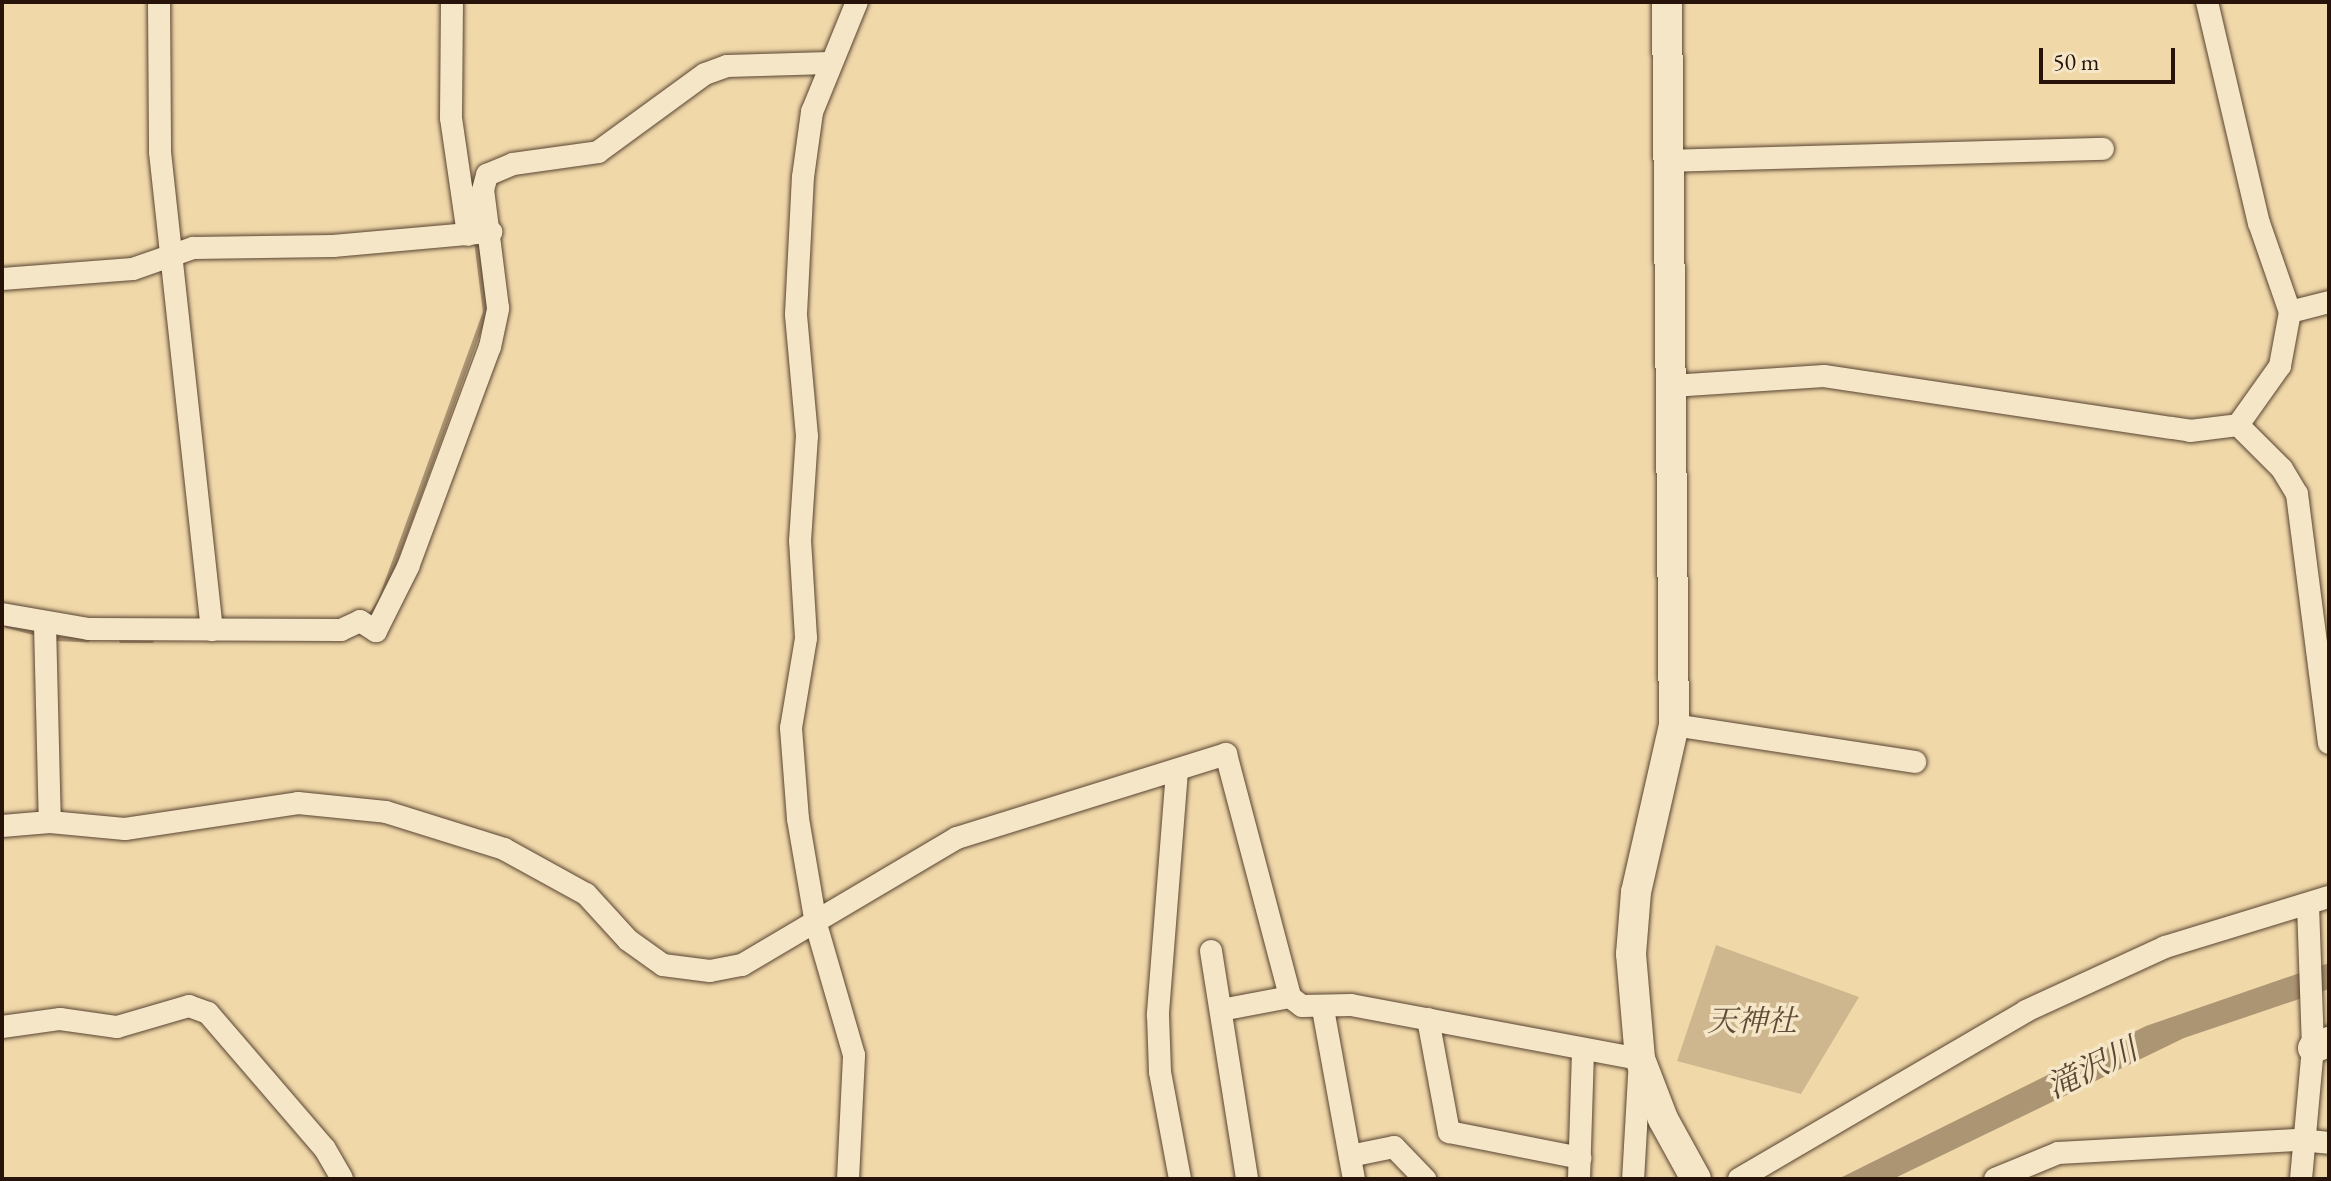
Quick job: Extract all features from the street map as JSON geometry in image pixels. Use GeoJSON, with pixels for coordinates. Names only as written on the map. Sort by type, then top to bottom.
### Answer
{"type":"FeatureCollection","features":[{"type":"Feature","properties":{"kind":"street"},"geometry":{"type":"LineString","coordinates":[[159,2],[160,152],[212,630]]}},
{"type":"Feature","properties":{"kind":"street"},"geometry":{"type":"LineString","coordinates":[[2,614],[45,632],[381,628],[408,567],[490,347],[498,308],[451,118],[452,2]]}},
{"type":"Feature","properties":{"kind":"street"},"geometry":{"type":"LineString","coordinates":[[848,1179],[854,1055],[816,924],[798,819],[791,728],[806,638],[800,541],[807,436],[797,256],[812,112],[829,63],[857,2]]}},
{"type":"Feature","properties":{"kind":"street"},"geometry":{"type":"LineString","coordinates":[[1633,1179],[1640,1059],[1631,954],[1636,892],[1674,725],[1672,386],[1666,161],[1667,2]]}},
{"type":"Feature","properties":{"kind":"street"},"geometry":{"type":"LineString","coordinates":[[1672,386],[1824,376],[2190,431],[2238,425],[2280,366],[2290,312],[2259,223],[2207,2]]}},
{"type":"Feature","properties":{"kind":"street"},"geometry":{"type":"LineString","coordinates":[[479,233],[487,175],[499,168],[598,152],[705,74],[727,66],[829,63]]}},
{"type":"Feature","properties":{"kind":"street"},"geometry":{"type":"LineString","coordinates":[[1666,161],[2103,149]]}},
{"type":"Feature","properties":{"kind":"street"},"geometry":{"type":"LineString","coordinates":[[2,279],[133,269],[193,248],[333,246],[479,233]]}},
{"type":"Feature","properties":{"kind":"street"},"geometry":{"type":"LineString","coordinates":[[2290,312],[2329,302]]}},
{"type":"Feature","properties":{"kind":"street"},"geometry":{"type":"LineString","coordinates":[[2238,425],[2269,454],[2297,494],[2320,638],[2329,743]]}},
{"type":"Feature","properties":{"kind":"street"},"geometry":{"type":"LineString","coordinates":[[45,632],[50,822]]}},
{"type":"Feature","properties":{"kind":"street"},"geometry":{"type":"LineString","coordinates":[[1674,725],[1915,762]]}},
{"type":"Feature","properties":{"kind":"street"},"geometry":{"type":"LineString","coordinates":[[2,826],[50,822],[125,829],[298,803],[386,812],[504,849],[586,894],[646,954],[684,971],[742,965],[957,838],[1226,754],[1290,997],[1302,1006],[1323,1009],[1351,1005],[1640,1059]]}},
{"type":"Feature","properties":{"kind":"street"},"geometry":{"type":"LineString","coordinates":[[1177,771],[1158,1015],[1160,1072],[1180,1179]]}},
{"type":"Feature","properties":{"kind":"street"},"geometry":{"type":"LineString","coordinates":[[1739,1179],[2026,1011],[2165,947],[2308,918],[2329,897]]}},
{"type":"Feature","properties":{"kind":"street"},"geometry":{"type":"LineString","coordinates":[[2301,1179],[2301,1140],[2318,1038],[2308,918]]}},
{"type":"Feature","properties":{"kind":"street"},"geometry":{"type":"LineString","coordinates":[[1211,951],[1247,1179]]}},
{"type":"Feature","properties":{"kind":"street"},"geometry":{"type":"LineString","coordinates":[[1221,1010],[1290,997]]}},
{"type":"Feature","properties":{"kind":"street"},"geometry":{"type":"LineString","coordinates":[[2,1027],[60,1019],[117,1027],[189,1006],[208,1013],[325,1149],[342,1179]]}},
{"type":"Feature","properties":{"kind":"street"},"geometry":{"type":"LineString","coordinates":[[1323,1009],[1354,1179]]}},
{"type":"Feature","properties":{"kind":"street"},"geometry":{"type":"LineString","coordinates":[[1428,1019],[1449,1132],[1580,1168],[1583,1049]]}},
{"type":"Feature","properties":{"kind":"street"},"geometry":{"type":"LineString","coordinates":[[1640,1059],[1663,1119],[1696,1179]]}},
{"type":"Feature","properties":{"kind":"street"},"geometry":{"type":"LineString","coordinates":[[1995,1179],[2058,1153],[2301,1140],[2329,1143]]}},
{"type":"Feature","properties":{"kind":"street"},"geometry":{"type":"LineString","coordinates":[[1350,1156],[1394,1147],[1425,1179]]}},
{"type":"Feature","properties":{"kind":"green space","name":"天神社"},"geometry":{"type":"Polygon","coordinates":[[[1716,945],[1859,997],[1801,1094],[1677,1061],[1716,945]]]}},
{"type":"Feature","properties":{"kind":"water","name":"滝沢川"},"geometry":{"type":"Polygon","coordinates":[[[2329,963],[2329,989],[2184,1038],[1893,1179],[1838,1179],[2146,1026],[2329,963]]]}},
{"type":"Feature","properties":{"kind":"waterway"},"geometry":{"type":"LineString","coordinates":[[367,620],[380,600],[485,312],[476,241]]}},
{"type":"Feature","properties":{"kind":"waterway"},"geometry":{"type":"LineString","coordinates":[[7,625],[40,634]]}},
{"type":"Feature","properties":{"kind":"waterway"},"geometry":{"type":"LineString","coordinates":[[53,638],[87,639]]}},
{"type":"Feature","properties":{"kind":"waterway"},"geometry":{"type":"LineString","coordinates":[[121,640],[151,640]]}}]}
